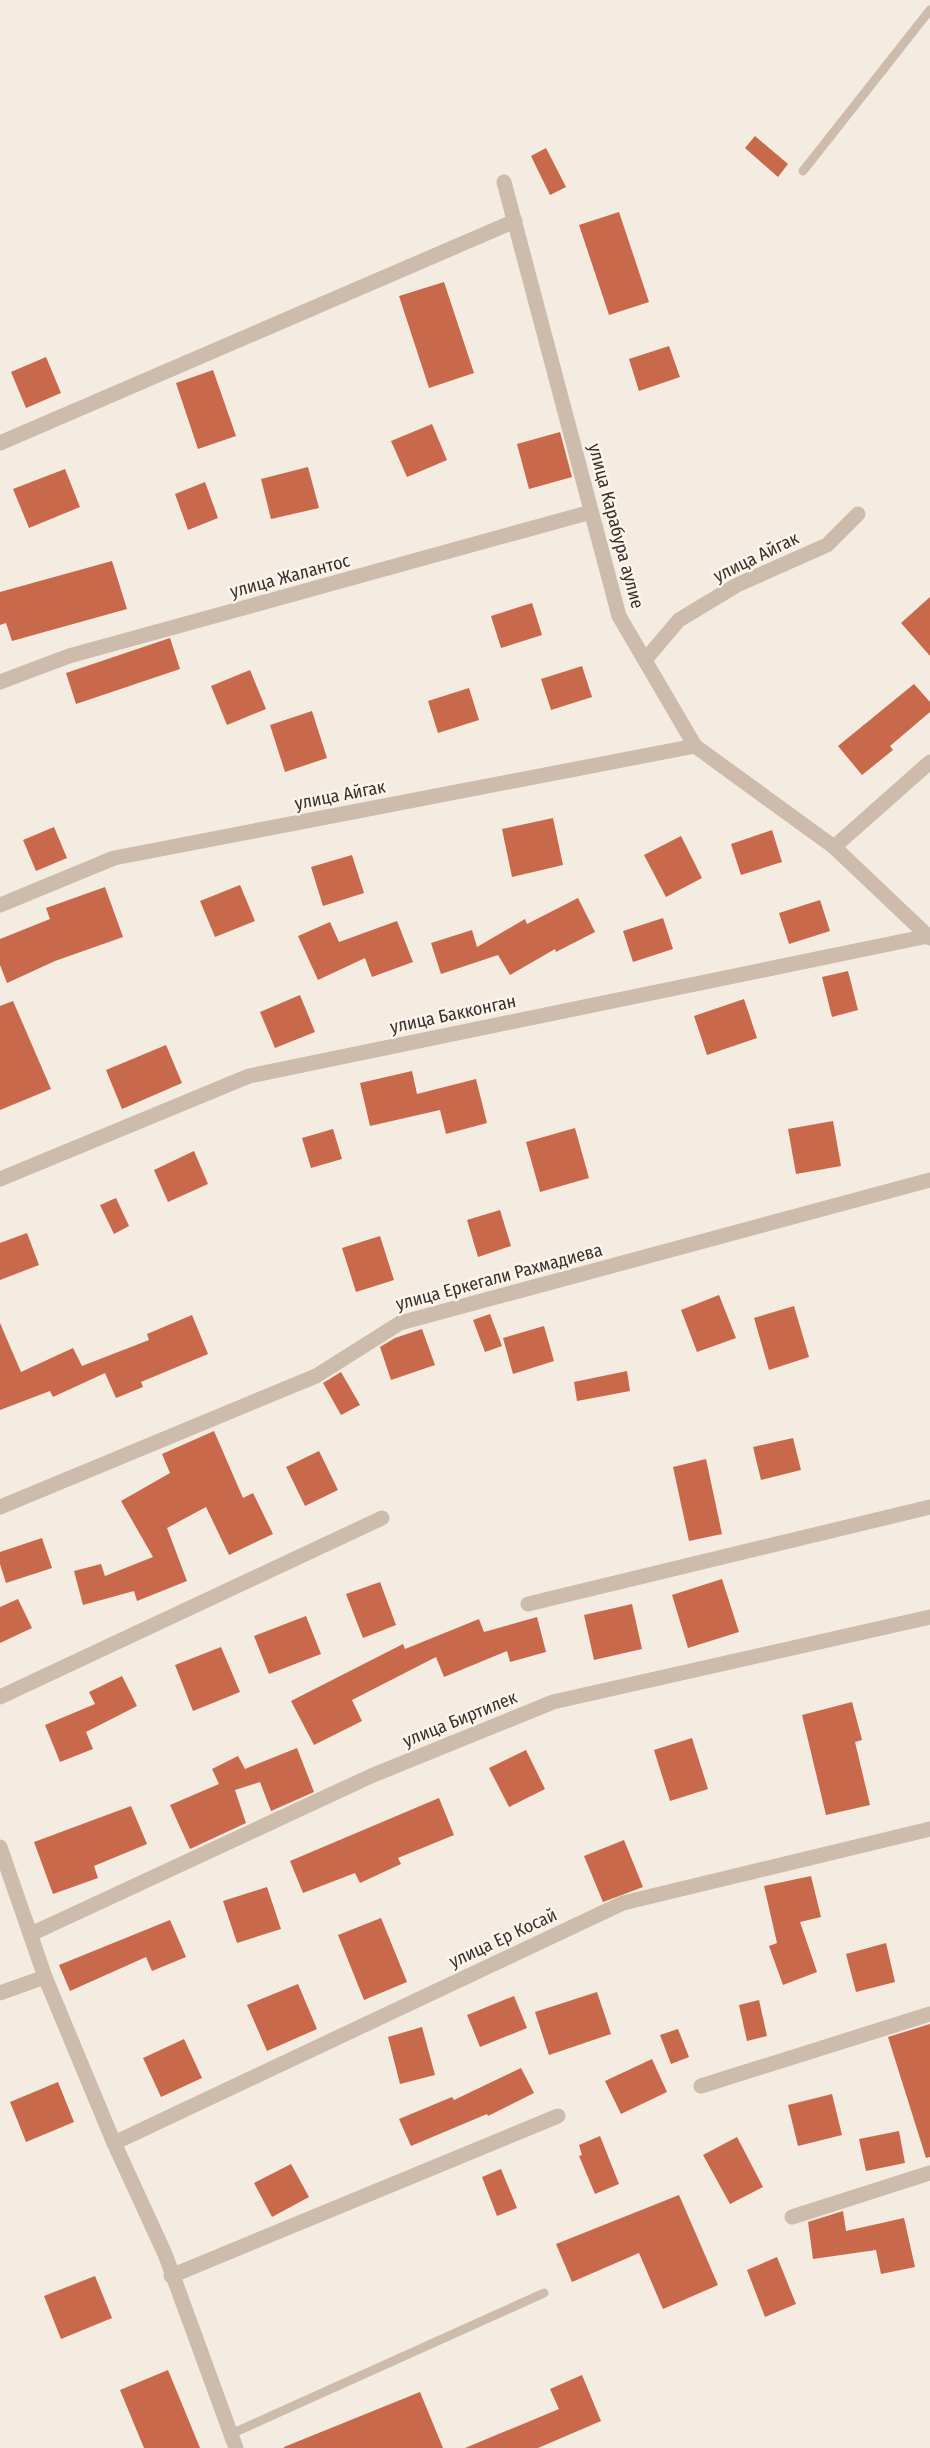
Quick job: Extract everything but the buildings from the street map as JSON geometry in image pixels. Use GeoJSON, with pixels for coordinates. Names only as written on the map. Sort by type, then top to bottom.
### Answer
{"type":"FeatureCollection","features":[{"type":"Feature","properties":{"kind":"street","name":"улица Карабура аулие"},"geometry":{"type":"LineString","coordinates":[[504,182],[618,615],[695,746],[834,847],[929,937]]}},
{"type":"Feature","properties":{"kind":"street"},"geometry":{"type":"LineString","coordinates":[[0,443],[515,221]]}},
{"type":"Feature","properties":{"kind":"street","name":"улица Жалантос"},"geometry":{"type":"LineString","coordinates":[[0,682],[69,656],[591,512]]}},
{"type":"Feature","properties":{"kind":"street","name":"улица Айгак"},"geometry":{"type":"LineString","coordinates":[[645,660],[679,620],[736,585],[827,545],[858,514]]}},
{"type":"Feature","properties":{"kind":"street","name":"улица Айгак"},"geometry":{"type":"LineString","coordinates":[[0,905],[114,858],[695,746]]}},
{"type":"Feature","properties":{"kind":"street"},"geometry":{"type":"LineString","coordinates":[[834,847],[930,762]]}},
{"type":"Feature","properties":{"kind":"street","name":"улица Бакконган"},"geometry":{"type":"LineString","coordinates":[[0,1179],[249,1076],[929,937]]}},
{"type":"Feature","properties":{"kind":"street","name":"улица Еркегали Рахмадиева"},"geometry":{"type":"LineString","coordinates":[[0,1507],[316,1376],[400,1323],[930,1180]]}},
{"type":"Feature","properties":{"kind":"street"},"geometry":{"type":"LineString","coordinates":[[528,1604],[930,1507]]}},
{"type":"Feature","properties":{"kind":"street"},"geometry":{"type":"LineString","coordinates":[[0,1697],[382,1518]]}},
{"type":"Feature","properties":{"kind":"street","name":"улица Биртилек"},"geometry":{"type":"LineString","coordinates":[[31,1934],[371,1776],[553,1702],[930,1617]]}},
{"type":"Feature","properties":{"kind":"street","name":"улица Ер Косай"},"geometry":{"type":"LineString","coordinates":[[114,2143],[623,1903],[930,1828]]}},
{"type":"Feature","properties":{"kind":"street"},"geometry":{"type":"LineString","coordinates":[[0,1847],[45,1977],[114,2143],[165,2254],[171,2276],[233,2441]]}},
{"type":"Feature","properties":{"kind":"street"},"geometry":{"type":"LineString","coordinates":[[0,1993],[45,1977]]}},
{"type":"Feature","properties":{"kind":"street"},"geometry":{"type":"LineString","coordinates":[[700,2086],[930,2014]]}},
{"type":"Feature","properties":{"kind":"street"},"geometry":{"type":"LineString","coordinates":[[171,2276],[558,2116]]}},
{"type":"Feature","properties":{"kind":"street"},"geometry":{"type":"LineString","coordinates":[[792,2217],[930,2173]]}},
{"type":"Feature","properties":{"kind":"lane"},"geometry":{"type":"LineString","coordinates":[[803,171],[930,10]]}},
{"type":"Feature","properties":{"kind":"lane"},"geometry":{"type":"LineString","coordinates":[[233,2441],[544,2293]]}}]}
